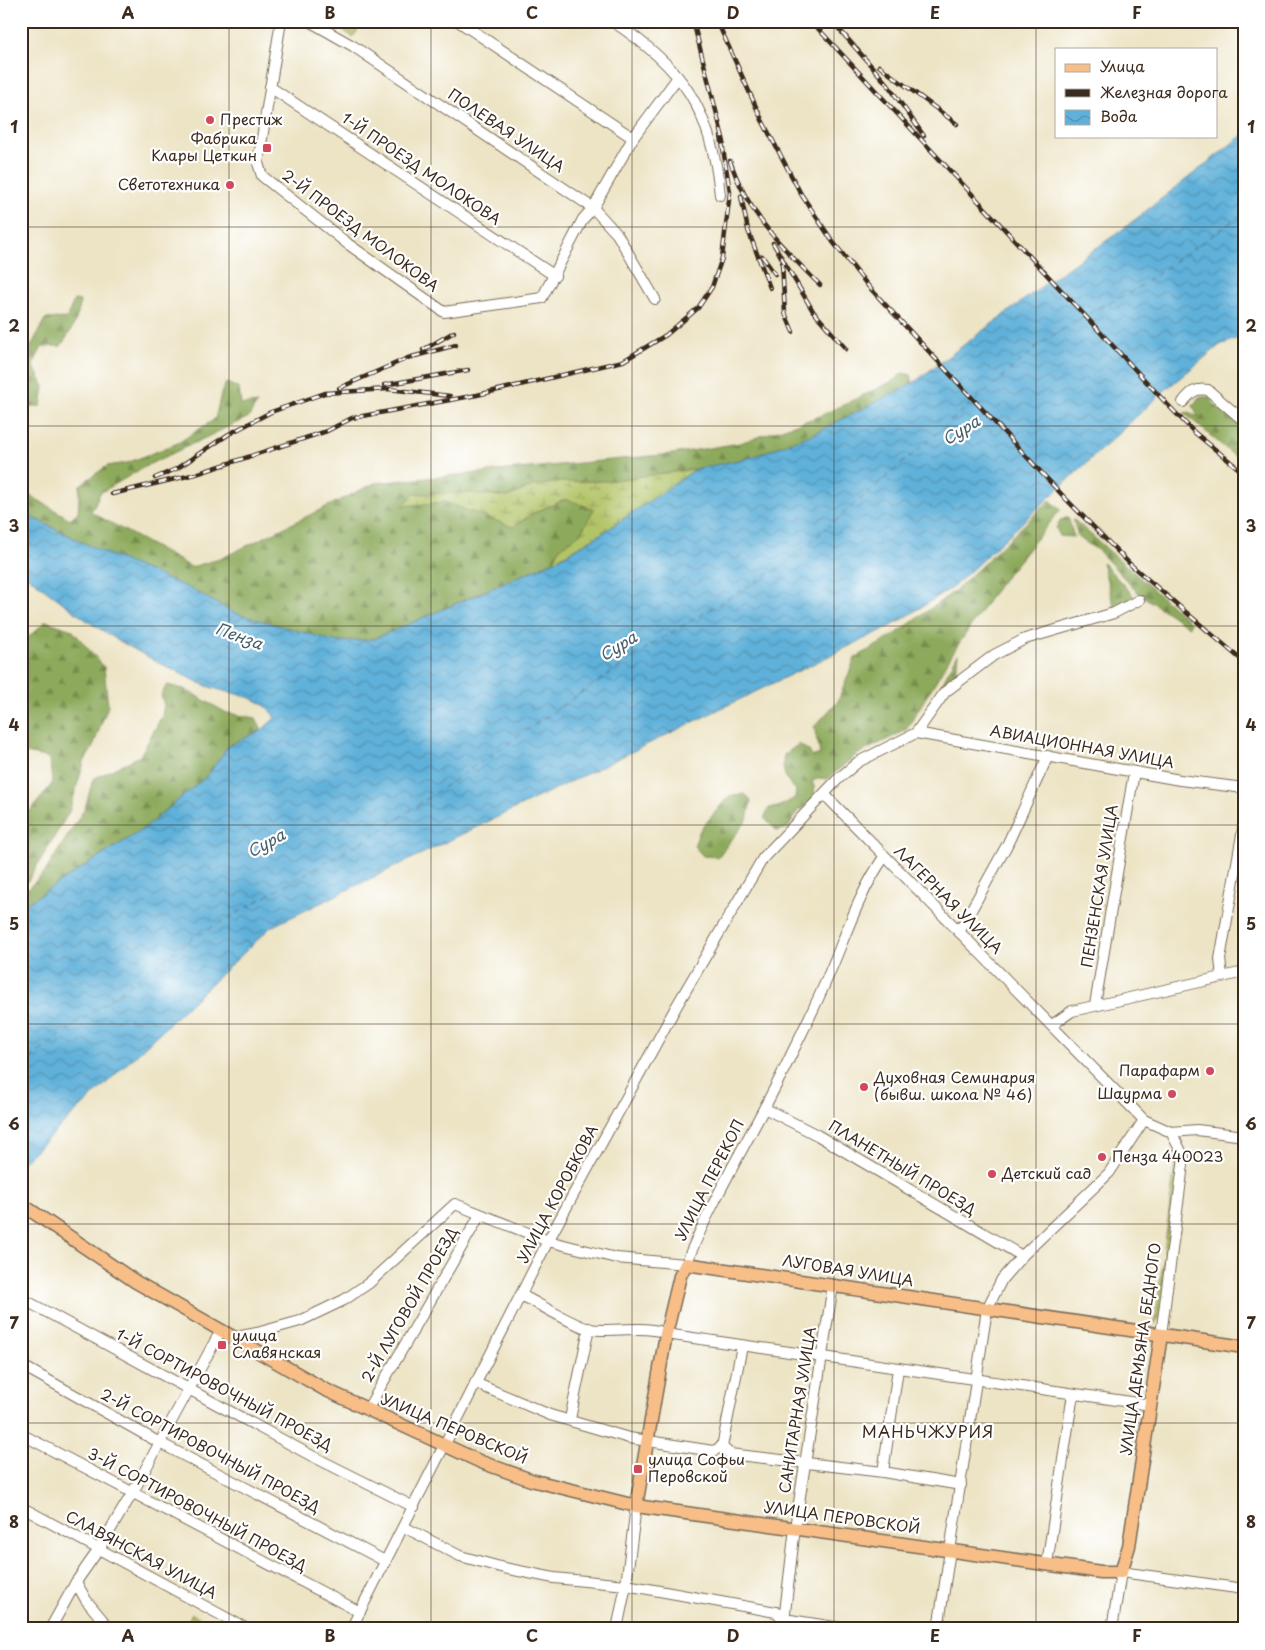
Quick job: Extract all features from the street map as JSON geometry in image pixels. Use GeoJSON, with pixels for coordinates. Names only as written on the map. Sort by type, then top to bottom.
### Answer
{"type":"FeatureCollection","features":[{"type":"Feature","properties":{"kind":"main road","name":"УЛИЦА ПЕРОВСКОЙ"},"geometry":{"type":"LineString","coordinates":[[21,1206],[27,1208],[136,1282],[226,1335],[324,1389],[481,1462],[531,1480],[636,1506],[1101,1572],[1121,1572]]}},
{"type":"Feature","properties":{"kind":"main road","name":"ЛУГОВАЯ УЛИЦА"},"geometry":{"type":"LineString","coordinates":[[686,1264],[1244,1347]]}},
{"type":"Feature","properties":{"kind":"main road","name":"УЛИЦА ПЕРЕКОП"},"geometry":{"type":"LineString","coordinates":[[636,1506],[666,1334],[680,1276],[686,1264]]}},
{"type":"Feature","properties":{"kind":"main road","name":"УЛИЦА ДЕМЬЯНА БЕДНОГО"},"geometry":{"type":"LineString","coordinates":[[1121,1572],[1129,1546],[1161,1335]]}},
{"type":"Feature","properties":{"kind":"street"},"geometry":{"type":"LineString","coordinates":[[270,87],[281,21]]}},
{"type":"Feature","properties":{"kind":"street","name":"ПОЛЕВАЯ УЛИЦА"},"geometry":{"type":"LineString","coordinates":[[309,21],[353,46],[593,208],[617,234],[654,299]]}},
{"type":"Feature","properties":{"kind":"street"},"geometry":{"type":"LineString","coordinates":[[458,21],[633,138]]}},
{"type":"Feature","properties":{"kind":"street"},"geometry":{"type":"LineString","coordinates":[[612,21],[655,51],[678,78],[706,125],[716,158],[720,194]]}},
{"type":"Feature","properties":{"kind":"street"},"geometry":{"type":"LineString","coordinates":[[555,276],[583,219],[593,208],[633,138],[678,78]]}},
{"type":"Feature","properties":{"kind":"street","name":"2-Й ПРОЕЗД МОЛОКОВА"},"geometry":{"type":"LineString","coordinates":[[270,87],[258,163],[262,176],[348,244],[444,312],[542,298],[555,276]]}},
{"type":"Feature","properties":{"kind":"street","name":"1-Й ПРОЕЗД МОЛОКОВА"},"geometry":{"type":"LineString","coordinates":[[270,87],[555,276]]}},
{"type":"Feature","properties":{"kind":"street"},"geometry":{"type":"LineString","coordinates":[[1182,402],[1192,391],[1208,390],[1244,421]]}},
{"type":"Feature","properties":{"kind":"street"},"geometry":{"type":"LineString","coordinates":[[916,733],[945,692],[994,656],[1025,638],[1109,615],[1129,607],[1140,600]]}},
{"type":"Feature","properties":{"kind":"street","name":"АВИАЦИОННАЯ УЛИЦА"},"geometry":{"type":"LineString","coordinates":[[916,733],[1134,772],[1244,788]]}},
{"type":"Feature","properties":{"kind":"street","name":"УЛИЦА КОРОБКОВА"},"geometry":{"type":"LineString","coordinates":[[351,1629],[446,1446],[475,1383],[548,1241],[743,889],[763,858],[824,794],[858,762],[916,733]]}},
{"type":"Feature","properties":{"kind":"street"},"geometry":{"type":"LineString","coordinates":[[959,932],[1007,845],[1048,756]]}},
{"type":"Feature","properties":{"kind":"street","name":"ПЕНЗЕНСКАЯ УЛИЦА"},"geometry":{"type":"LineString","coordinates":[[1095,1005],[1134,772]]}},
{"type":"Feature","properties":{"kind":"street","name":"ЛАГЕРНАЯ УЛИЦА"},"geometry":{"type":"LineString","coordinates":[[824,794],[1144,1120]]}},
{"type":"Feature","properties":{"kind":"street"},"geometry":{"type":"LineString","coordinates":[[1222,976],[1220,959],[1244,823]]}},
{"type":"Feature","properties":{"kind":"street","name":"УЛИЦА ПЕРЕКОП"},"geometry":{"type":"LineString","coordinates":[[686,1264],[701,1228],[766,1109],[831,970],[854,909],[868,880],[884,857]]}},
{"type":"Feature","properties":{"kind":"street"},"geometry":{"type":"LineString","coordinates":[[1052,1025],[1072,1011],[1244,972]]}},
{"type":"Feature","properties":{"kind":"street","name":"ПЛАНЕТНЫЙ ПРОЕЗД"},"geometry":{"type":"LineString","coordinates":[[766,1109],[817,1135],[1022,1256]]}},
{"type":"Feature","properties":{"kind":"street"},"geometry":{"type":"LineString","coordinates":[[938,1629],[952,1550],[987,1309],[1002,1279],[1022,1256],[1109,1173],[1144,1120],[1171,1132],[1197,1130],[1244,1136]]}},
{"type":"Feature","properties":{"kind":"street","name":"УЛИЦА ДЕМЬЯНА БЕДНОГО"},"geometry":{"type":"LineString","coordinates":[[1161,1335],[1184,1157],[1171,1132]]}},
{"type":"Feature","properties":{"kind":"street","name":"ЛУГОВАЯ УЛИЦА"},"geometry":{"type":"LineString","coordinates":[[226,1335],[257,1333],[300,1321],[344,1300],[370,1283],[455,1204],[548,1241],[616,1258],[686,1264]]}},
{"type":"Feature","properties":{"kind":"street","name":"2-Й ЛУГОВОЙ ПРОЕЗД"},"geometry":{"type":"LineString","coordinates":[[367,1410],[480,1215]]}},
{"type":"Feature","properties":{"kind":"street","name":"САНИТАРНАЯ УЛИЦА"},"geometry":{"type":"LineString","coordinates":[[783,1624],[804,1464],[832,1285]]}},
{"type":"Feature","properties":{"kind":"street"},"geometry":{"type":"LineString","coordinates":[[521,1295],[588,1328],[618,1331],[659,1330],[666,1334],[742,1346],[1151,1405]]}},
{"type":"Feature","properties":{"kind":"street","name":"1-Й СОРТИРОВОЧНЫЙ ПРОЕЗД"},"geometry":{"type":"LineString","coordinates":[[21,1298],[190,1387],[312,1456],[414,1507]]}},
{"type":"Feature","properties":{"kind":"street"},"geometry":{"type":"LineString","coordinates":[[570,1419],[588,1328]]}},
{"type":"Feature","properties":{"kind":"street"},"geometry":{"type":"LineString","coordinates":[[50,1629],[76,1582],[100,1549],[133,1492],[190,1387],[226,1335]]}},
{"type":"Feature","properties":{"kind":"street"},"geometry":{"type":"LineString","coordinates":[[722,1447],[742,1346]]}},
{"type":"Feature","properties":{"kind":"street","name":"2-Й СОРТИРОВОЧНЫЙ ПРОЕЗД"},"geometry":{"type":"LineString","coordinates":[[21,1365],[160,1443],[386,1560]]}},
{"type":"Feature","properties":{"kind":"street"},"geometry":{"type":"LineString","coordinates":[[883,1472],[898,1369]]}},
{"type":"Feature","properties":{"kind":"street"},"geometry":{"type":"LineString","coordinates":[[475,1383],[550,1415],[570,1419],[629,1438],[713,1451],[722,1447]]}},
{"type":"Feature","properties":{"kind":"street"},"geometry":{"type":"LineString","coordinates":[[1047,1564],[1073,1394]]}},
{"type":"Feature","properties":{"kind":"street","name":"3-Й СОРТИРОВОЧНЫЙ ПРОЕЗД"},"geometry":{"type":"LineString","coordinates":[[21,1434],[360,1612]]}},
{"type":"Feature","properties":{"kind":"street"},"geometry":{"type":"LineString","coordinates":[[722,1447],[730,1454],[883,1472],[961,1485]]}},
{"type":"Feature","properties":{"kind":"street","name":"УЛИЦА ПЕРЕКОП"},"geometry":{"type":"LineString","coordinates":[[617,1629],[626,1585],[636,1506]]}},
{"type":"Feature","properties":{"kind":"street","name":"СЛАВЯНСКАЯ УЛИЦА"},"geometry":{"type":"LineString","coordinates":[[21,1507],[247,1629]]}},
{"type":"Feature","properties":{"kind":"street"},"geometry":{"type":"LineString","coordinates":[[404,1527],[460,1556],[486,1563],[554,1578],[626,1585],[776,1612],[783,1624],[847,1629]]}},
{"type":"Feature","properties":{"kind":"street"},"geometry":{"type":"LineString","coordinates":[[1121,1572],[1244,1589]]}},
{"type":"Feature","properties":{"kind":"street","name":"УЛИЦА ДЕМЬЯНА БЕДНОГО"},"geometry":{"type":"LineString","coordinates":[[1112,1629],[1121,1572]]}},
{"type":"Feature","properties":{"kind":"street"},"geometry":{"type":"LineString","coordinates":[[76,1582],[86,1600],[110,1629]]}},
{"type":"Feature","properties":{"kind":"green space"},"geometry":{"type":"Polygon","coordinates":[[[350,21],[361,25],[353,37],[344,31],[350,21]]]}},
{"type":"Feature","properties":{"kind":"green space"},"geometry":{"type":"Polygon","coordinates":[[[74,300],[80,301],[79,307],[74,325],[68,335],[61,346],[42,347],[33,365],[44,387],[41,406],[25,407],[21,405],[21,361],[23,362],[45,319],[67,318],[74,300]]]}},
{"type":"Feature","properties":{"kind":"green space"},"geometry":{"type":"Polygon","coordinates":[[[902,373],[911,375],[913,383],[811,435],[749,458],[696,469],[607,481],[562,482],[533,486],[508,497],[469,493],[404,506],[445,502],[513,527],[533,513],[567,499],[594,509],[581,534],[559,549],[554,561],[374,639],[338,642],[234,613],[191,589],[92,547],[33,518],[21,509],[21,490],[70,519],[78,512],[80,485],[107,466],[127,463],[178,443],[215,419],[221,394],[226,383],[239,388],[241,405],[257,403],[249,417],[150,464],[100,493],[91,512],[191,567],[220,559],[375,483],[672,454],[740,443],[820,416],[895,380],[902,373]]]}},
{"type":"Feature","properties":{"kind":"green space"},"geometry":{"type":"Polygon","coordinates":[[[1199,397],[1209,397],[1217,407],[1238,420],[1238,426],[1244,433],[1244,464],[1184,413],[1189,412],[1199,417],[1193,406],[1199,397]]]}},
{"type":"Feature","properties":{"kind":"green space"},"geometry":{"type":"Polygon","coordinates":[[[696,469],[601,534],[554,561],[559,549],[581,533],[594,509],[566,499],[533,513],[513,527],[445,502],[403,506],[414,494],[469,493],[508,497],[533,486],[562,482],[607,481],[696,469]]]}},
{"type":"Feature","properties":{"kind":"green space"},"geometry":{"type":"Polygon","coordinates":[[[1050,500],[1061,509],[998,586],[956,648],[906,730],[856,755],[827,779],[820,778],[812,781],[815,791],[811,802],[798,810],[788,828],[777,831],[764,818],[769,808],[778,807],[795,798],[796,790],[785,774],[783,765],[784,755],[799,744],[809,751],[812,757],[820,754],[814,727],[838,701],[855,658],[893,636],[956,590],[1050,500]]]}},
{"type":"Feature","properties":{"kind":"green space"},"geometry":{"type":"Polygon","coordinates":[[[1068,517],[1074,537],[1060,536],[1056,528],[1061,520],[1068,517]]]}},
{"type":"Feature","properties":{"kind":"green space"},"geometry":{"type":"Polygon","coordinates":[[[1073,519],[1190,622],[1189,627],[1138,593],[1099,551],[1078,537],[1073,519]]]}},
{"type":"Feature","properties":{"kind":"green space"},"geometry":{"type":"Polygon","coordinates":[[[1102,562],[1133,595],[1132,600],[1119,608],[1114,607],[1102,562]]]}},
{"type":"Feature","properties":{"kind":"green space"},"geometry":{"type":"Polygon","coordinates":[[[46,621],[72,630],[104,667],[108,706],[92,749],[84,762],[69,812],[28,881],[21,883],[21,817],[32,809],[52,784],[50,758],[21,752],[21,644],[46,621]]]}},
{"type":"Feature","properties":{"kind":"green space"},"geometry":{"type":"Polygon","coordinates":[[[958,654],[956,677],[946,684],[934,698],[958,654]]]}},
{"type":"Feature","properties":{"kind":"green space"},"geometry":{"type":"Polygon","coordinates":[[[167,685],[184,689],[227,713],[256,718],[262,730],[228,746],[208,775],[146,827],[21,907],[21,895],[45,872],[85,808],[93,779],[140,756],[162,716],[164,705],[161,695],[167,685]]]}},
{"type":"Feature","properties":{"kind":"green space"},"geometry":{"type":"Polygon","coordinates":[[[745,794],[751,801],[747,820],[718,857],[703,856],[694,846],[700,830],[728,797],[745,794]]]}},
{"type":"Feature","properties":{"kind":"green space"},"geometry":{"type":"Polygon","coordinates":[[[1176,1156],[1180,1160],[1160,1318],[1155,1324],[1176,1156]]]}},
{"type":"Feature","properties":{"kind":"green space"},"geometry":{"type":"Polygon","coordinates":[[[192,1614],[200,1618],[196,1626],[187,1622],[192,1614]]]}},
{"type":"Feature","properties":{"kind":"water"},"geometry":{"type":"Polygon","coordinates":[[[1244,134],[1244,336],[1220,345],[1164,391],[953,587],[895,624],[271,927],[21,1164],[21,907],[146,827],[208,775],[228,746],[262,730],[275,718],[269,710],[253,699],[202,684],[121,642],[86,620],[21,572],[21,509],[33,518],[92,547],[191,589],[234,613],[338,642],[374,639],[555,561],[601,534],[696,469],[749,458],[811,435],[913,383],[1049,281],[1119,232],[1244,134]]]}},
{"type":"Feature","properties":{"kind":"ferry route"},"geometry":{"type":"LineString","coordinates":[[21,1065],[193,938],[377,833],[651,645],[785,564],[1043,342],[1084,316],[1135,290],[1244,213]]}},
{"type":"Feature","properties":{"kind":"railway"},"geometry":{"type":"LineString","coordinates":[[693,21],[724,142]]}},
{"type":"Feature","properties":{"kind":"railway"},"geometry":{"type":"LineString","coordinates":[[717,21],[762,120],[801,194],[833,242],[869,287],[1065,498],[1131,565],[1244,662]]}},
{"type":"Feature","properties":{"kind":"railway"},"geometry":{"type":"LineString","coordinates":[[811,21],[1167,404],[1194,432],[1244,473]]}},
{"type":"Feature","properties":{"kind":"railway"},"geometry":{"type":"LineString","coordinates":[[832,21],[888,85],[924,136]]}},
{"type":"Feature","properties":{"kind":"railway"},"geometry":{"type":"LineString","coordinates":[[879,66],[957,124]]}},
{"type":"Feature","properties":{"kind":"railway"},"geometry":{"type":"LineString","coordinates":[[112,494],[196,474],[327,431],[352,418],[477,395],[623,361],[666,335],[698,308],[712,287],[722,258],[730,192],[721,136]]}},
{"type":"Feature","properties":{"kind":"railway"},"geometry":{"type":"LineString","coordinates":[[730,161],[746,198],[756,214],[779,243],[820,285]]}},
{"type":"Feature","properties":{"kind":"railway"},"geometry":{"type":"LineString","coordinates":[[741,196],[748,230],[770,288]]}},
{"type":"Feature","properties":{"kind":"railway"},"geometry":{"type":"LineString","coordinates":[[773,243],[813,311],[846,349]]}},
{"type":"Feature","properties":{"kind":"railway"},"geometry":{"type":"LineString","coordinates":[[762,256],[775,274]]}},
{"type":"Feature","properties":{"kind":"railway"},"geometry":{"type":"LineString","coordinates":[[782,263],[785,313],[793,332]]}},
{"type":"Feature","properties":{"kind":"railway"},"geometry":{"type":"LineString","coordinates":[[423,350],[454,332]]}},
{"type":"Feature","properties":{"kind":"railway"},"geometry":{"type":"LineString","coordinates":[[339,388],[408,358],[456,345]]}},
{"type":"Feature","properties":{"kind":"railway"},"geometry":{"type":"LineString","coordinates":[[384,385],[468,370]]}},
{"type":"Feature","properties":{"kind":"railway"},"geometry":{"type":"LineString","coordinates":[[155,478],[176,469],[229,434],[271,412],[325,393],[388,389],[450,396]]}},
{"type":"Feature","properties":{"kind":"place","name":"Престиж"},"geometry":{"type":"Point","coordinates":[210,120]}},
{"type":"Feature","properties":{"kind":"place","name":"Фабрика Клары Цеткин"},"geometry":{"type":"Point","coordinates":[267,148]}},
{"type":"Feature","properties":{"kind":"place","name":"Светотехника"},"geometry":{"type":"Point","coordinates":[230,185]}},
{"type":"Feature","properties":{"kind":"place","name":"Парафарм"},"geometry":{"type":"Point","coordinates":[1210,1071]}},
{"type":"Feature","properties":{"kind":"place","name":"Духовная Семинария (бывш. школа № 46)"},"geometry":{"type":"Point","coordinates":[864,1087]}},
{"type":"Feature","properties":{"kind":"place","name":"Шаурма"},"geometry":{"type":"Point","coordinates":[1172,1094]}},
{"type":"Feature","properties":{"kind":"place","name":"Пенза 440023"},"geometry":{"type":"Point","coordinates":[1102,1157]}},
{"type":"Feature","properties":{"kind":"place","name":"Детский сад"},"geometry":{"type":"Point","coordinates":[992,1174]}},
{"type":"Feature","properties":{"kind":"place","name":"улица Славянская"},"geometry":{"type":"Point","coordinates":[222,1345]}},
{"type":"Feature","properties":{"kind":"place","name":"улица Софьи Перовской"},"geometry":{"type":"Point","coordinates":[638,1469]}},
{"type":"Feature","properties":{"kind":"district","name":"МАНЬЧЖУРИЯ"},"geometry":{"type":"Point","coordinates":[928,1432]}},
{"type":"Feature","properties":{"kind":"water label","name":"Сура"},"geometry":{"type":"Point","coordinates":[961,430]}},
{"type":"Feature","properties":{"kind":"water label","name":"Пенза"},"geometry":{"type":"Point","coordinates":[239,636]}},
{"type":"Feature","properties":{"kind":"water label","name":"Сура"},"geometry":{"type":"Point","coordinates":[618,646]}},
{"type":"Feature","properties":{"kind":"water label","name":"Сура"},"geometry":{"type":"Point","coordinates":[266,843]}}]}
